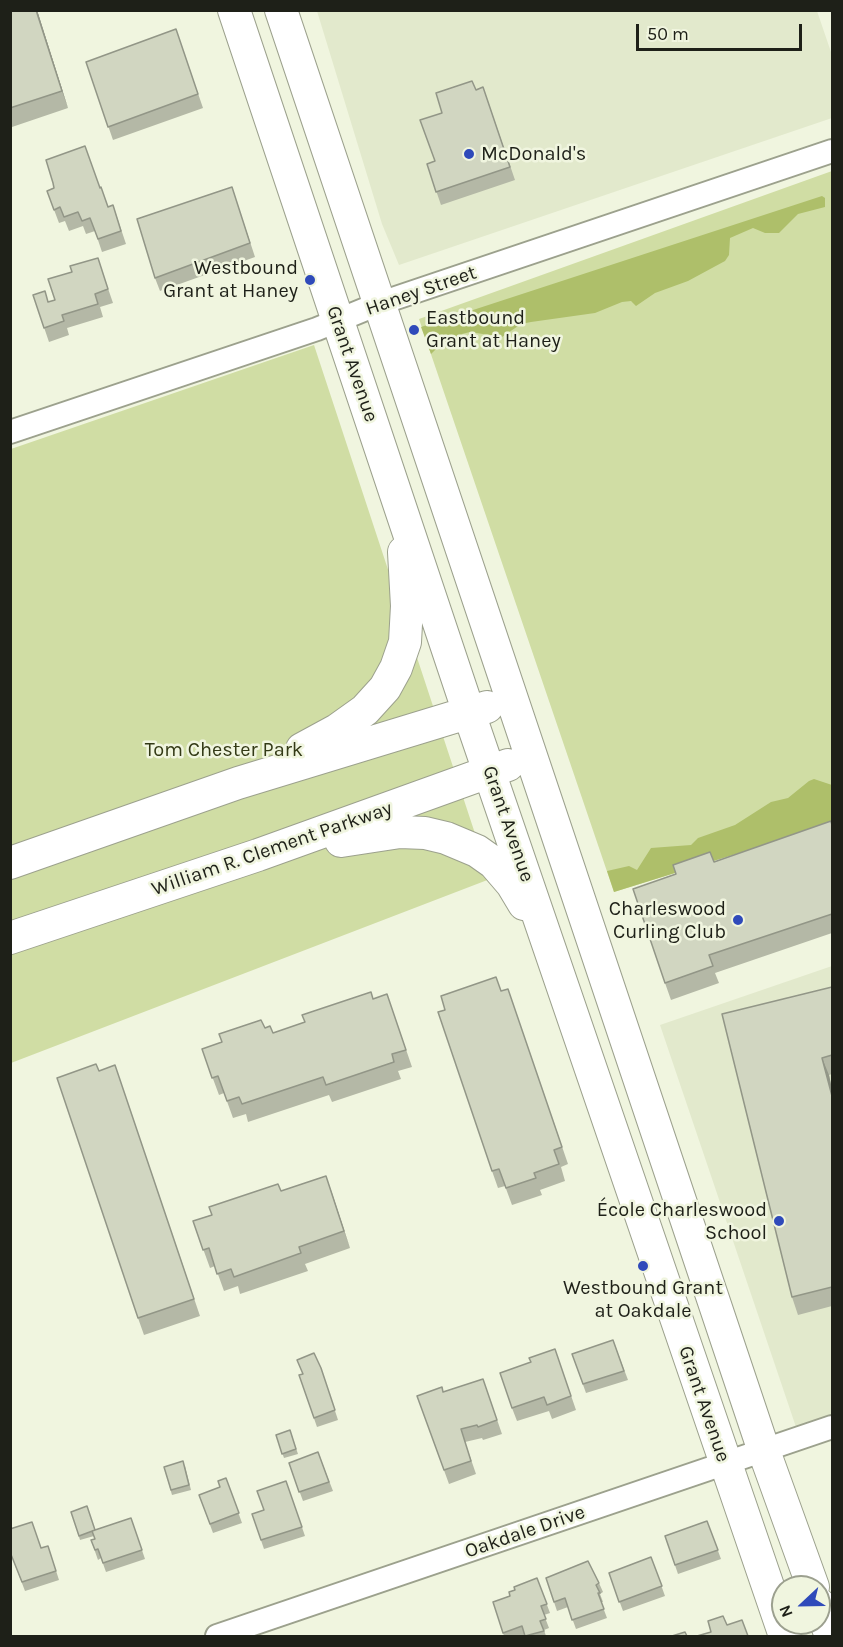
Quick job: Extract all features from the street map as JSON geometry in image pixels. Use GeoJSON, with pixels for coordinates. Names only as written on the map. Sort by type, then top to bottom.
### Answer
{"type":"FeatureCollection","features":[{"type":"Feature","properties":{"kind":"main road","name":"Grant Avenue"},"geometry":{"type":"LineString","coordinates":[[234,10],[469,713],[785,1636]]}},
{"type":"Feature","properties":{"kind":"main road"},"geometry":{"type":"LineString","coordinates":[[281,10],[764,1451],[809,1575]]}},
{"type":"Feature","properties":{"kind":"main road"},"geometry":{"type":"LineString","coordinates":[[238,783],[337,730],[365,710],[386,688],[405,642],[407,606],[402,512]]}},
{"type":"Feature","properties":{"kind":"main road"},"geometry":{"type":"LineString","coordinates":[[10,863],[238,783],[469,713],[511,698]]}},
{"type":"Feature","properties":{"kind":"main road","name":"William R. Clement Parkway"},"geometry":{"type":"LineString","coordinates":[[10,938],[258,855],[532,757]]}},
{"type":"Feature","properties":{"kind":"main road"},"geometry":{"type":"LineString","coordinates":[[258,855],[400,832],[425,833],[446,838],[477,851],[494,863],[512,884],[548,943]]}},
{"type":"Feature","properties":{"kind":"street","name":"Haney Street"},"geometry":{"type":"LineString","coordinates":[[10,432],[337,322],[378,304],[832,151]]}},
{"type":"Feature","properties":{"kind":"street","name":"Oakdale Drive"},"geometry":{"type":"LineString","coordinates":[[217,1636],[832,1427]]}},
{"type":"Feature","properties":{"kind":"shaded area"},"geometry":{"type":"Polygon","coordinates":[[[317,11],[817,11],[832,55],[832,118],[399,265],[382,224],[317,11]]]}},
{"type":"Feature","properties":{"kind":"shaded area","name":"École Charleswood School"},"geometry":{"type":"Polygon","coordinates":[[[832,966],[832,1417],[797,1430],[660,1025],[832,966]]]}},
{"type":"Feature","properties":{"kind":"green space"},"geometry":{"type":"Polygon","coordinates":[[[832,171],[832,824],[614,892],[419,319],[832,171]]]}},
{"type":"Feature","properties":{"kind":"green space"},"geometry":{"type":"Polygon","coordinates":[[[822,196],[825,198],[825,207],[798,214],[779,233],[765,233],[753,228],[730,238],[729,255],[725,261],[688,281],[655,293],[636,306],[631,301],[622,302],[595,313],[521,324],[502,337],[470,332],[437,348],[431,354],[421,327],[822,196]]]}},
{"type":"Feature","properties":{"kind":"green space","name":"Tom Chester Park"},"geometry":{"type":"Polygon","coordinates":[[[314,345],[490,879],[11,1063],[11,449],[314,345]]]}},
{"type":"Feature","properties":{"kind":"green space"},"geometry":{"type":"Polygon","coordinates":[[[814,779],[832,785],[832,824],[614,892],[607,871],[629,866],[637,870],[651,848],[691,845],[698,838],[735,825],[771,802],[788,798],[814,779]]]}},
{"type":"Feature","properties":{"kind":"building"},"geometry":{"type":"Polygon","coordinates":[[[10,10],[36,10],[62,91],[10,108],[10,10]]]}},
{"type":"Feature","properties":{"kind":"building"},"geometry":{"type":"Polygon","coordinates":[[[176,29],[198,94],[108,127],[86,62],[176,29]]]}},
{"type":"Feature","properties":{"kind":"building","name":"McDonald's"},"geometry":{"type":"Polygon","coordinates":[[[472,81],[476,90],[483,87],[510,167],[436,192],[427,164],[435,161],[420,120],[442,113],[436,93],[472,81]]]}},
{"type":"Feature","properties":{"kind":"building"},"geometry":{"type":"Polygon","coordinates":[[[85,146],[108,207],[113,205],[121,231],[98,239],[90,218],[82,221],[78,212],[64,217],[60,207],[54,210],[47,191],[54,188],[46,160],[85,146]]]}},
{"type":"Feature","properties":{"kind":"building"},"geometry":{"type":"Polygon","coordinates":[[[232,187],[250,243],[155,278],[137,219],[232,187]]]}},
{"type":"Feature","properties":{"kind":"building"},"geometry":{"type":"Polygon","coordinates":[[[98,258],[108,289],[95,294],[98,304],[62,315],[64,321],[44,328],[33,295],[45,291],[48,302],[55,300],[48,279],[72,272],[70,266],[98,258]]]}},
{"type":"Feature","properties":{"kind":"building","name":"Charleswood Curling Club"},"geometry":{"type":"Polygon","coordinates":[[[831,821],[832,914],[709,955],[713,966],[665,983],[633,889],[676,874],[673,865],[710,852],[714,862],[831,821]]]}},
{"type":"Feature","properties":{"kind":"building"},"geometry":{"type":"Polygon","coordinates":[[[496,977],[501,991],[508,989],[562,1147],[554,1150],[559,1164],[534,1173],[536,1178],[506,1188],[499,1169],[492,1171],[438,1012],[445,1010],[441,996],[496,977]]]}},
{"type":"Feature","properties":{"kind":"building"},"geometry":{"type":"Polygon","coordinates":[[[832,987],[832,1055],[822,1058],[832,1096],[832,1287],[792,1297],[722,1014],[832,987]]]}},
{"type":"Feature","properties":{"kind":"building"},"geometry":{"type":"Polygon","coordinates":[[[371,992],[373,999],[387,994],[406,1050],[392,1054],[394,1062],[326,1085],[323,1077],[242,1104],[239,1097],[227,1101],[218,1076],[212,1078],[202,1049],[222,1042],[219,1034],[261,1020],[265,1028],[270,1026],[273,1033],[305,1022],[302,1015],[371,992]]]}},
{"type":"Feature","properties":{"kind":"building"},"geometry":{"type":"Polygon","coordinates":[[[96,1064],[99,1071],[115,1065],[194,1299],[138,1318],[57,1078],[96,1064]]]}},
{"type":"Feature","properties":{"kind":"building"},"geometry":{"type":"Polygon","coordinates":[[[326,1176],[344,1231],[299,1247],[301,1253],[234,1277],[231,1269],[217,1274],[209,1248],[203,1250],[193,1221],[212,1215],[209,1207],[278,1184],[281,1191],[326,1176]]]}},
{"type":"Feature","properties":{"kind":"building"},"geometry":{"type":"Polygon","coordinates":[[[613,1340],[624,1371],[583,1384],[572,1354],[613,1340]]]}},
{"type":"Feature","properties":{"kind":"building"},"geometry":{"type":"Polygon","coordinates":[[[555,1349],[571,1396],[547,1405],[544,1397],[512,1408],[500,1373],[531,1362],[529,1358],[555,1349]]]}},
{"type":"Feature","properties":{"kind":"building"},"geometry":{"type":"Polygon","coordinates":[[[314,1353],[335,1410],[314,1418],[299,1375],[303,1374],[297,1360],[314,1353]]]}},
{"type":"Feature","properties":{"kind":"building"},"geometry":{"type":"Polygon","coordinates":[[[483,1379],[497,1420],[478,1427],[477,1425],[461,1429],[471,1461],[444,1470],[417,1396],[442,1387],[443,1392],[483,1379]]]}},
{"type":"Feature","properties":{"kind":"building"},"geometry":{"type":"Polygon","coordinates":[[[290,1430],[296,1449],[282,1454],[276,1435],[290,1430]]]}},
{"type":"Feature","properties":{"kind":"building"},"geometry":{"type":"Polygon","coordinates":[[[318,1452],[329,1482],[299,1492],[289,1463],[318,1452]]]}},
{"type":"Feature","properties":{"kind":"building"},"geometry":{"type":"Polygon","coordinates":[[[183,1461],[189,1485],[171,1490],[164,1467],[183,1461]]]}},
{"type":"Feature","properties":{"kind":"building"},"geometry":{"type":"Polygon","coordinates":[[[226,1478],[239,1513],[210,1524],[199,1495],[220,1487],[218,1481],[226,1478]]]}},
{"type":"Feature","properties":{"kind":"building"},"geometry":{"type":"Polygon","coordinates":[[[286,1481],[302,1527],[261,1540],[252,1514],[264,1510],[257,1491],[286,1481]]]}},
{"type":"Feature","properties":{"kind":"building"},"geometry":{"type":"Polygon","coordinates":[[[87,1506],[95,1530],[79,1536],[71,1512],[87,1506]]]}},
{"type":"Feature","properties":{"kind":"building"},"geometry":{"type":"Polygon","coordinates":[[[131,1518],[142,1550],[103,1563],[98,1549],[95,1550],[91,1540],[95,1539],[92,1531],[131,1518]]]}},
{"type":"Feature","properties":{"kind":"building"},"geometry":{"type":"Polygon","coordinates":[[[707,1521],[718,1550],[675,1565],[665,1536],[707,1521]]]}},
{"type":"Feature","properties":{"kind":"building"},"geometry":{"type":"Polygon","coordinates":[[[32,1522],[41,1548],[48,1546],[56,1571],[22,1582],[10,1552],[10,1529],[32,1522]]]}},
{"type":"Feature","properties":{"kind":"building"},"geometry":{"type":"Polygon","coordinates":[[[651,1557],[662,1586],[619,1602],[609,1573],[651,1557]]]}},
{"type":"Feature","properties":{"kind":"building"},"geometry":{"type":"Polygon","coordinates":[[[588,1561],[599,1583],[596,1585],[604,1609],[572,1620],[565,1598],[554,1602],[546,1578],[588,1561]]]}},
{"type":"Feature","properties":{"kind":"building"},"geometry":{"type":"Polygon","coordinates":[[[537,1578],[547,1604],[541,1606],[546,1619],[540,1621],[544,1631],[525,1636],[522,1626],[503,1633],[493,1602],[510,1596],[509,1592],[515,1590],[514,1587],[537,1578]]]}},
{"type":"Feature","properties":{"kind":"building"},"geometry":{"type":"Polygon","coordinates":[[[723,1616],[727,1625],[742,1620],[748,1636],[697,1636],[711,1632],[708,1621],[723,1616]]]}},
{"type":"Feature","properties":{"kind":"building"},"geometry":{"type":"Polygon","coordinates":[[[685,1632],[687,1636],[672,1636],[685,1632]]]}},
{"type":"Feature","properties":{"kind":"place","name":"McDonald's"},"geometry":{"type":"Point","coordinates":[469,154]}},
{"type":"Feature","properties":{"kind":"place","name":"Westbound Grant at Haney"},"geometry":{"type":"Point","coordinates":[310,280]}},
{"type":"Feature","properties":{"kind":"place","name":"Eastbound Grant at Haney"},"geometry":{"type":"Point","coordinates":[414,330]}},
{"type":"Feature","properties":{"kind":"place","name":"Charleswood Curling Club"},"geometry":{"type":"Point","coordinates":[738,920]}},
{"type":"Feature","properties":{"kind":"place","name":"École Charleswood School"},"geometry":{"type":"Point","coordinates":[779,1221]}},
{"type":"Feature","properties":{"kind":"place","name":"Westbound Grant at Oakdale"},"geometry":{"type":"Point","coordinates":[643,1266]}}]}
